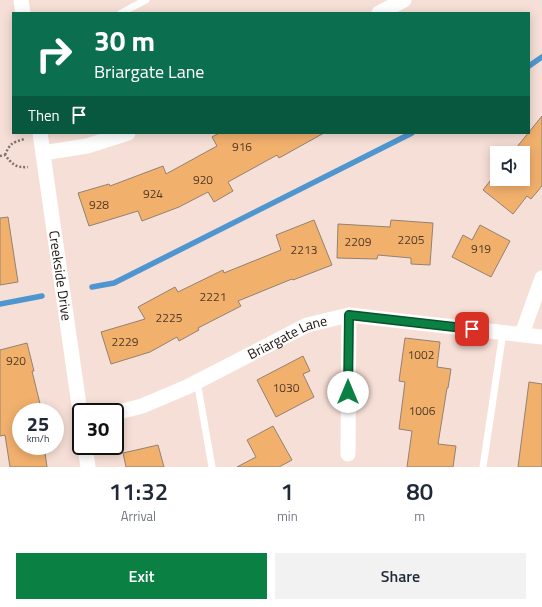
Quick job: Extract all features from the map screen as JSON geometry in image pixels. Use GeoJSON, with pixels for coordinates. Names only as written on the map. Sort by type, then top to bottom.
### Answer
{"type":"FeatureCollection","features":[{"type":"Feature","properties":{"kind":"street"},"geometry":{"type":"LineString","coordinates":[[21,0],[23,12]]}},
{"type":"Feature","properties":{"kind":"street"},"geometry":{"type":"LineString","coordinates":[[381,12],[396,2]]}},
{"type":"Feature","properties":{"kind":"street","name":"Creekside Drive"},"geometry":{"type":"LineString","coordinates":[[40,134],[79,403]]}},
{"type":"Feature","properties":{"kind":"street"},"geometry":{"type":"LineString","coordinates":[[43,153],[87,146],[125,134]]}},
{"type":"Feature","properties":{"kind":"street"},"geometry":{"type":"LineString","coordinates":[[522,334],[542,278]]}},
{"type":"Feature","properties":{"kind":"street"},"geometry":{"type":"LineString","coordinates":[[348,454],[349,315]]}},
{"type":"Feature","properties":{"kind":"street","name":"Briargate Lane"},"geometry":{"type":"LineString","coordinates":[[124,411],[142,406],[197,381],[307,325],[349,315],[542,337]]}},
{"type":"Feature","properties":{"kind":"street"},"geometry":{"type":"LineString","coordinates":[[86,455],[88,467]]}},
{"type":"Feature","properties":{"kind":"lane"},"geometry":{"type":"LineString","coordinates":[[123,12],[146,0]]}},
{"type":"Feature","properties":{"kind":"lane"},"geometry":{"type":"LineString","coordinates":[[483,467],[503,332]]}},
{"type":"Feature","properties":{"kind":"lane"},"geometry":{"type":"LineString","coordinates":[[197,381],[212,467]]}},
{"type":"Feature","properties":{"kind":"path"},"geometry":{"type":"LineString","coordinates":[[5,155],[8,146],[12,142],[25,139]]}},
{"type":"Feature","properties":{"kind":"path"},"geometry":{"type":"LineString","coordinates":[[0,156],[5,155]]}},
{"type":"Feature","properties":{"kind":"path"},"geometry":{"type":"LineString","coordinates":[[5,155],[10,162],[21,168],[29,167]]}},
{"type":"Feature","properties":{"kind":"building"},"geometry":{"type":"Polygon","coordinates":[[[542,116],[542,186],[531,199],[527,196],[513,214],[483,190],[490,181],[490,186],[530,186],[530,146],[518,146],[527,134],[530,134],[530,131],[542,116]]]}},
{"type":"Feature","properties":{"kind":"building"},"geometry":{"type":"Polygon","coordinates":[[[217,134],[322,134],[279,158],[277,155],[228,182],[233,191],[214,202],[208,192],[179,207],[142,221],[138,211],[89,226],[78,193],[109,184],[110,186],[163,166],[166,174],[217,146],[212,137],[217,134]]]}},
{"type":"Feature","properties":{"kind":"building"},"geometry":{"type":"Polygon","coordinates":[[[8,217],[18,282],[0,285],[0,218],[8,217]]]}},
{"type":"Feature","properties":{"kind":"building"},"geometry":{"type":"Polygon","coordinates":[[[314,220],[332,265],[293,280],[292,279],[238,301],[241,306],[198,328],[199,330],[179,341],[177,337],[150,352],[111,364],[101,332],[145,319],[138,307],[175,287],[178,292],[223,270],[224,273],[281,250],[276,235],[314,220]]]}},
{"type":"Feature","properties":{"kind":"building"},"geometry":{"type":"Polygon","coordinates":[[[391,220],[433,223],[430,265],[411,264],[411,258],[378,255],[377,259],[337,258],[338,224],[390,227],[391,220]]]}},
{"type":"Feature","properties":{"kind":"building"},"geometry":{"type":"Polygon","coordinates":[[[480,225],[510,241],[491,277],[452,257],[463,235],[472,240],[480,225]]]}},
{"type":"Feature","properties":{"kind":"building"},"geometry":{"type":"Polygon","coordinates":[[[405,338],[440,342],[437,367],[451,369],[438,444],[456,446],[453,467],[407,467],[412,431],[399,429],[405,382],[399,381],[405,338]]]}},
{"type":"Feature","properties":{"kind":"building"},"geometry":{"type":"Polygon","coordinates":[[[27,343],[40,403],[12,403],[12,455],[45,455],[47,467],[10,467],[5,435],[0,436],[0,350],[27,343]]]}},
{"type":"Feature","properties":{"kind":"building"},"geometry":{"type":"Polygon","coordinates":[[[303,356],[310,371],[303,374],[314,397],[276,417],[257,380],[303,356]]]}},
{"type":"Feature","properties":{"kind":"building"},"geometry":{"type":"Polygon","coordinates":[[[529,382],[542,384],[542,467],[518,467],[529,382]]]}},
{"type":"Feature","properties":{"kind":"building"},"geometry":{"type":"Polygon","coordinates":[[[273,426],[292,460],[279,467],[237,467],[256,457],[247,440],[273,426]]]}},
{"type":"Feature","properties":{"kind":"building"},"geometry":{"type":"Polygon","coordinates":[[[158,445],[164,467],[126,467],[124,453],[158,445]]]}},
{"type":"Feature","properties":{"kind":"waterway"},"geometry":{"type":"LineString","coordinates":[[530,65],[542,57]]}},
{"type":"Feature","properties":{"kind":"waterway"},"geometry":{"type":"LineString","coordinates":[[92,287],[114,283],[410,134]]}},
{"type":"Feature","properties":{"kind":"waterway"},"geometry":{"type":"LineString","coordinates":[[0,304],[42,296]]}},
{"type":"Feature","properties":{"kind":"route"},"geometry":{"type":"LineString","coordinates":[[348,392],[349,315],[472,329]]}}]}
